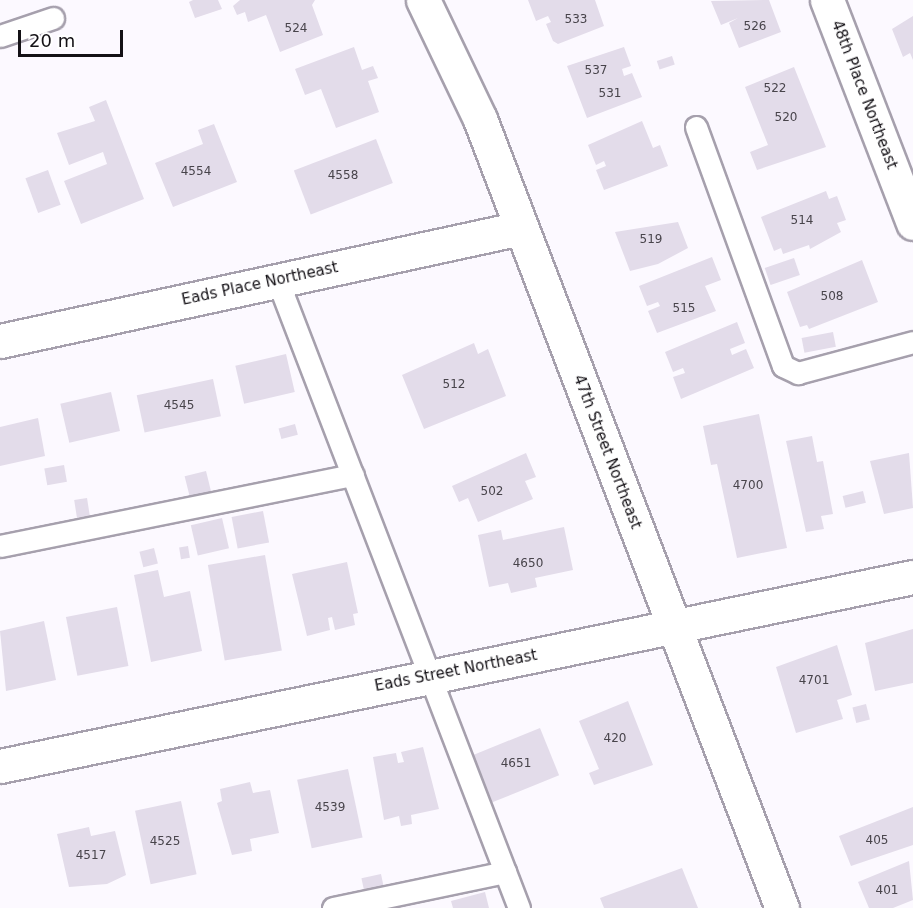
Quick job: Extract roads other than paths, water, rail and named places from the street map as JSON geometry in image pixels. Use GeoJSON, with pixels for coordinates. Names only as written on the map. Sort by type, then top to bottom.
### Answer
{"type":"FeatureCollection","features":[{"type":"Feature","properties":{"kind":"street","name":"47th Street Northeast"},"geometry":{"type":"LineString","coordinates":[[423,0],[480,119],[782,908]]}},
{"type":"Feature","properties":{"kind":"street","name":"48th Place Northeast"},"geometry":{"type":"LineString","coordinates":[[827,0],[913,223]]}},
{"type":"Feature","properties":{"kind":"street","name":"Eads Place Northeast"},"geometry":{"type":"LineString","coordinates":[[0,340],[521,228]]}},
{"type":"Feature","properties":{"kind":"street","name":"Eads Street Northeast"},"geometry":{"type":"LineString","coordinates":[[0,766],[913,578]]}},
{"type":"Feature","properties":{"kind":"lane"},"geometry":{"type":"LineString","coordinates":[[0,36],[53,18]]}},
{"type":"Feature","properties":{"kind":"lane"},"geometry":{"type":"LineString","coordinates":[[696,127],[783,366],[798,373],[913,342]]}},
{"type":"Feature","properties":{"kind":"lane"},"geometry":{"type":"LineString","coordinates":[[277,279],[519,908]]}},
{"type":"Feature","properties":{"kind":"lane"},"geometry":{"type":"LineString","coordinates":[[0,546],[352,475]]}},
{"type":"Feature","properties":{"kind":"lane"},"geometry":{"type":"LineString","coordinates":[[333,908],[504,872]]}}]}
